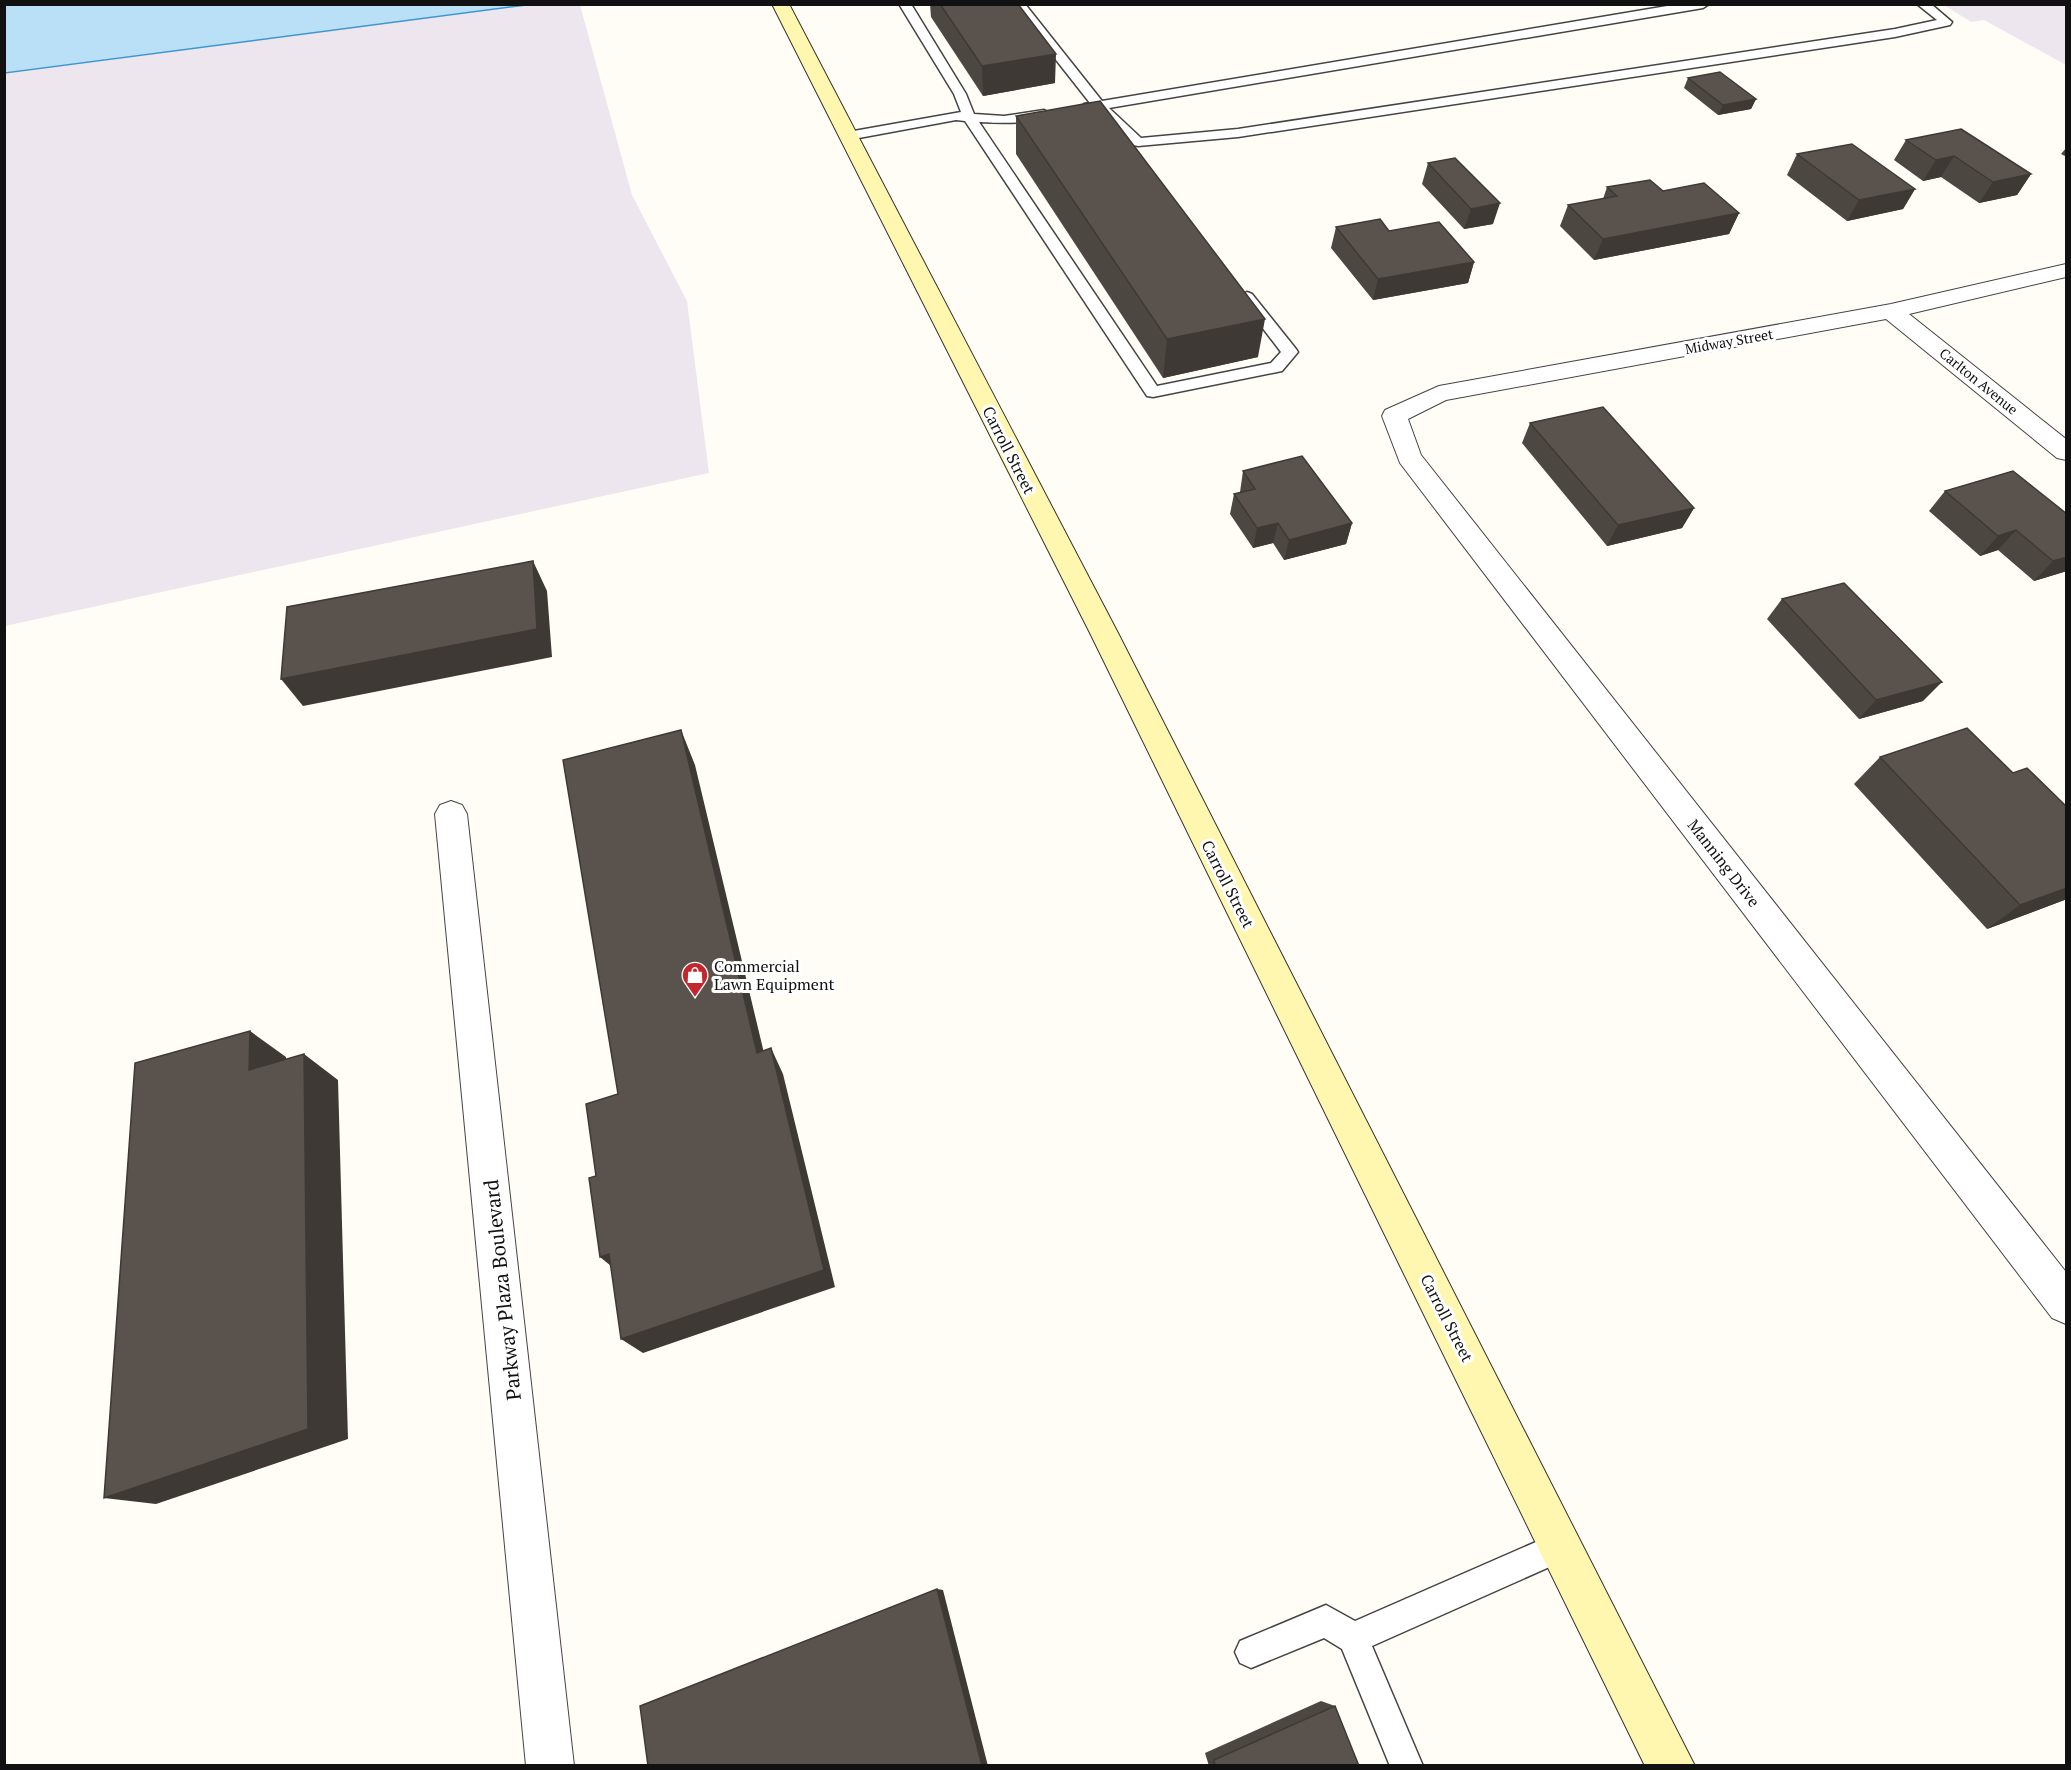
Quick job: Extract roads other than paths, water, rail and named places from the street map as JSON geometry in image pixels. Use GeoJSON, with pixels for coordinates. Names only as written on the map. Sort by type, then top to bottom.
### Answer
{"type":"FeatureCollection","features":[{"type":"Feature","properties":{"kind":"main road","name":"Carroll Street"},"geometry":{"type":"LineString","coordinates":[[780,4],[1104,633],[1671,1766]]}},
{"type":"Feature","properties":{"kind":"street","name":"Midway Street"},"geometry":{"type":"LineString","coordinates":[[1394,416],[1439,394],[1891,311],[2067,271]]}},
{"type":"Feature","properties":{"kind":"street","name":"Carlton Avenue"},"geometry":{"type":"LineString","coordinates":[[1891,311],[2067,452]]}},
{"type":"Feature","properties":{"kind":"street","name":"Manning Drive"},"geometry":{"type":"LineString","coordinates":[[1394,416],[1409,457],[2067,1304]]}},
{"type":"Feature","properties":{"kind":"street","name":"Parkway Plaza Boulevard"},"geometry":{"type":"LineString","coordinates":[[451,814],[550,1766]]}},
{"type":"Feature","properties":{"kind":"lane"},"geometry":{"type":"LineString","coordinates":[[905,4],[960,94],[969,117],[1153,392],[1276,367],[1290,352],[1241,288]]}},
{"type":"Feature","properties":{"kind":"lane"},"geometry":{"type":"LineString","coordinates":[[1018,4],[1099,105],[1138,142],[1238,134],[1895,33],[1946,22],[1923,4]]}},
{"type":"Feature","properties":{"kind":"lane"},"geometry":{"type":"LineString","coordinates":[[1078,109],[1703,4]]}},
{"type":"Feature","properties":{"kind":"lane"},"geometry":{"type":"LineString","coordinates":[[848,136],[956,116],[1004,120],[1056,112]]}},
{"type":"Feature","properties":{"kind":"lane"},"geometry":{"type":"LineString","coordinates":[[1138,142],[1135,152],[1142,161]]}},
{"type":"Feature","properties":{"kind":"lane"},"geometry":{"type":"LineString","coordinates":[[1353,1638],[1561,1546]]}},
{"type":"Feature","properties":{"kind":"lane"},"geometry":{"type":"LineString","coordinates":[[1251,1652],[1326,1621],[1353,1638],[1407,1766]]}},
{"type":"Feature","properties":{"kind":"water"},"geometry":{"type":"Polygon","coordinates":[[[5,4],[526,4],[526,5],[5,73],[5,4]]]}},
{"type":"Feature","properties":{"kind":"place","name":"Commercial Lawn Equipment"},"geometry":{"type":"Point","coordinates":[695,998]}}]}
